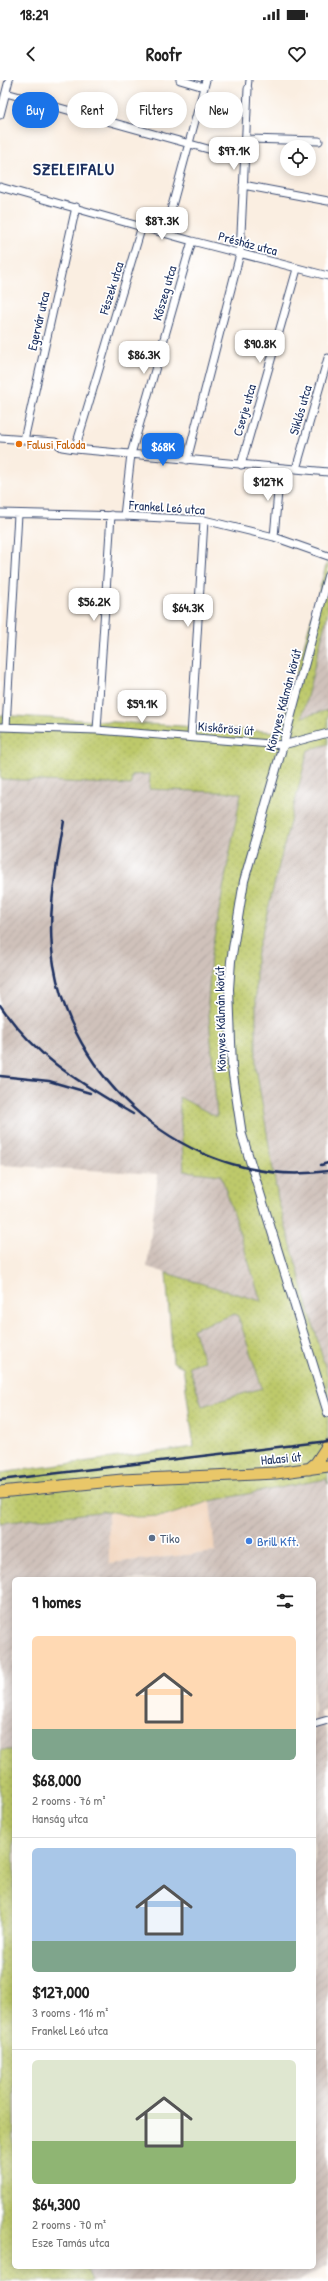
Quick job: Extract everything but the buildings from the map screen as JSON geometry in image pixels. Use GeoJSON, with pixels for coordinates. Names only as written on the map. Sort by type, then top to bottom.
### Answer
{"type":"FeatureCollection","features":[{"type":"Feature","properties":{"kind":"main road"},"geometry":{"type":"LineString","coordinates":[[309,1469],[316,1464],[328,1445]]}},
{"type":"Feature","properties":{"kind":"main road","name":"Halasi út"},"geometry":{"type":"LineString","coordinates":[[0,1492],[122,1480],[235,1475],[328,1466]]}},
{"type":"Feature","properties":{"kind":"street"},"geometry":{"type":"LineString","coordinates":[[0,115],[9,80]]}},
{"type":"Feature","properties":{"kind":"street"},"geometry":{"type":"LineString","coordinates":[[165,232],[205,83],[180,80]]}},
{"type":"Feature","properties":{"kind":"street"},"geometry":{"type":"LineString","coordinates":[[187,460],[240,254],[249,80]]}},
{"type":"Feature","properties":{"kind":"street"},"geometry":{"type":"LineString","coordinates":[[6,93],[244,159]]}},
{"type":"Feature","properties":{"kind":"street"},"geometry":{"type":"LineString","coordinates":[[245,139],[319,141]]}},
{"type":"Feature","properties":{"kind":"street"},"geometry":{"type":"LineString","coordinates":[[243,185],[328,201]]}},
{"type":"Feature","properties":{"kind":"street","name":"Présház utca"},"geometry":{"type":"LineString","coordinates":[[0,187],[165,232],[192,241],[328,276]]}},
{"type":"Feature","properties":{"kind":"street","name":"Egervár utca"},"geometry":{"type":"LineString","coordinates":[[24,440],[76,207]]}},
{"type":"Feature","properties":{"kind":"street","name":"Fészek utca"},"geometry":{"type":"LineString","coordinates":[[75,449],[142,226]]}},
{"type":"Feature","properties":{"kind":"street","name":"Kőszeg utca"},"geometry":{"type":"LineString","coordinates":[[124,516],[132,454],[192,241]]}},
{"type":"Feature","properties":{"kind":"street","name":"Cserje utca"},"geometry":{"type":"LineString","coordinates":[[241,464],[297,269]]}},
{"type":"Feature","properties":{"kind":"street","name":"Siklós utca"},"geometry":{"type":"LineString","coordinates":[[296,469],[328,358]]}},
{"type":"Feature","properties":{"kind":"street"},"geometry":{"type":"LineString","coordinates":[[0,438],[55,442],[62,447],[75,449],[280,469],[328,472]]}},
{"type":"Feature","properties":{"kind":"street"},"geometry":{"type":"LineString","coordinates":[[274,537],[280,469]]}},
{"type":"Feature","properties":{"kind":"street","name":"Frankel Leó utca"},"geometry":{"type":"LineString","coordinates":[[0,513],[111,515],[204,520],[274,537],[328,556]]}},
{"type":"Feature","properties":{"kind":"street"},"geometry":{"type":"LineString","coordinates":[[3,727],[18,514]]}},
{"type":"Feature","properties":{"kind":"street"},"geometry":{"type":"LineString","coordinates":[[97,730],[111,515]]}},
{"type":"Feature","properties":{"kind":"street"},"geometry":{"type":"LineString","coordinates":[[191,737],[204,520]]}},
{"type":"Feature","properties":{"kind":"street","name":"Könyves Kálmán körút"},"geometry":{"type":"LineString","coordinates":[[328,576],[283,745],[244,881],[236,924],[229,989],[232,1068],[242,1135],[328,1413]]}},
{"type":"Feature","properties":{"kind":"street","name":"Kiskőrösi út"},"geometry":{"type":"LineString","coordinates":[[3,727],[97,730],[283,745],[328,732]]}},
{"type":"Feature","properties":{"kind":"street"},"geometry":{"type":"LineString","coordinates":[[316,1723],[328,1720]]}},
{"type":"Feature","properties":{"kind":"shaded area"},"geometry":{"type":"Polygon","coordinates":[[[328,612],[328,710],[302,718],[328,612]]]}},
{"type":"Feature","properties":{"kind":"shaded area"},"geometry":{"type":"Polygon","coordinates":[[[328,744],[328,1377],[278,1199],[256,1067],[256,957],[308,749],[328,744]]]}},
{"type":"Feature","properties":{"kind":"shaded area"},"geometry":{"type":"Polygon","coordinates":[[[150,774],[150,789],[241,792],[211,954],[208,1003],[217,1117],[179,1097],[221,1174],[261,1301],[147,1267],[158,1174],[0,1165],[0,779],[131,785],[132,775],[150,774]]]}},
{"type":"Feature","properties":{"kind":"shaded area"},"geometry":{"type":"Polygon","coordinates":[[[235,1314],[238,1316],[262,1388],[202,1406],[189,1366],[204,1361],[193,1329],[235,1314]]]}},
{"type":"Feature","properties":{"kind":"shaded area"},"geometry":{"type":"Polygon","coordinates":[[[326,1479],[328,1484],[328,1709],[320,1711],[328,1737],[328,2266],[299,2281],[91,2281],[86,2269],[316,2269],[316,1577],[12,1577],[12,1750],[0,1750],[0,1523],[108,1511],[109,1563],[215,1552],[210,1501],[326,1479]]]}},
{"type":"Feature","properties":{"kind":"shaded area"},"geometry":{"type":"Polygon","coordinates":[[[210,1501],[216,1552],[108,1563],[108,1511],[136,1517],[166,1516],[210,1501]]]}},
{"type":"Feature","properties":{"kind":"green space"},"geometry":{"type":"Polygon","coordinates":[[[328,558],[328,612],[302,717],[328,710],[328,744],[308,750],[256,957],[256,1067],[278,1199],[328,1377],[328,1484],[326,1479],[210,1501],[166,1516],[136,1517],[108,1511],[0,1523],[0,1473],[194,1447],[183,1367],[173,1362],[166,1273],[261,1301],[221,1175],[184,1171],[179,1097],[217,1117],[208,1003],[211,954],[241,793],[149,789],[150,774],[132,775],[131,785],[0,779],[0,715],[280,732],[328,558]],[[235,1314],[193,1329],[204,1361],[189,1366],[202,1406],[262,1388],[238,1316],[235,1314]]]}},
{"type":"Feature","properties":{"kind":"green space"},"geometry":{"type":"Polygon","coordinates":[[[0,1750],[12,1750],[12,2269],[86,2269],[91,2281],[0,2281],[0,1750]]]}},
{"type":"Feature","properties":{"kind":"railway"},"geometry":{"type":"LineString","coordinates":[[64,821],[53,893],[51,929],[54,965],[67,1011],[88,1053],[116,1091],[150,1122],[190,1147],[234,1165],[280,1173],[328,1171]]}},
{"type":"Feature","properties":{"kind":"railway"},"geometry":{"type":"LineString","coordinates":[[0,1005],[14,1024],[44,1055],[77,1080],[133,1114]]}},
{"type":"Feature","properties":{"kind":"railway"},"geometry":{"type":"LineString","coordinates":[[0,1076],[49,1081],[90,1093]]}},
{"type":"Feature","properties":{"kind":"railway"},"geometry":{"type":"LineString","coordinates":[[321,1165],[328,1163]]}},
{"type":"Feature","properties":{"kind":"railway"},"geometry":{"type":"LineString","coordinates":[[0,1480],[328,1441]]}},
{"type":"Feature","properties":{"kind":"place","name":"Falusi Faloda"},"geometry":{"type":"Point","coordinates":[19,444]}},
{"type":"Feature","properties":{"kind":"place","name":"Tiko"},"geometry":{"type":"Point","coordinates":[152,1538]}},
{"type":"Feature","properties":{"kind":"place","name":"Brill Kft."},"geometry":{"type":"Point","coordinates":[249,1541]}},
{"type":"Feature","properties":{"kind":"district","name":"SZELEIFALU"},"geometry":{"type":"Point","coordinates":[74,168]}}]}
